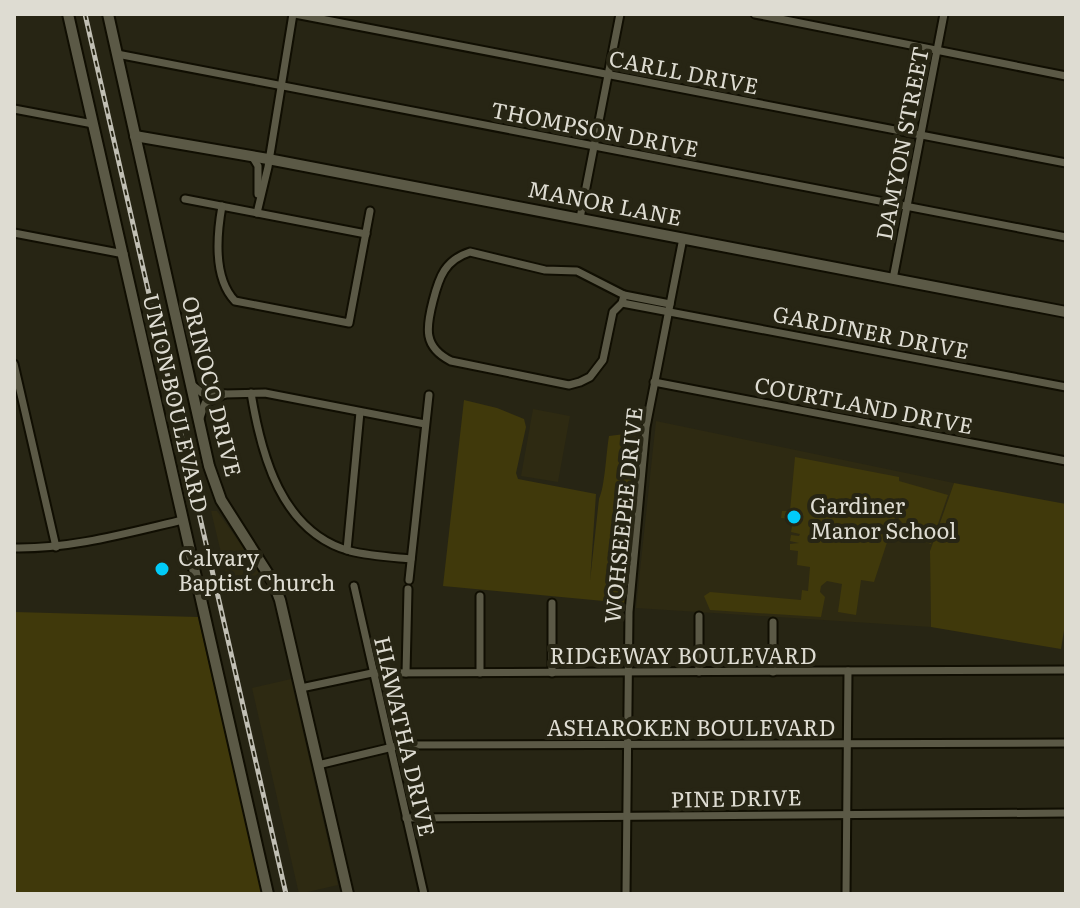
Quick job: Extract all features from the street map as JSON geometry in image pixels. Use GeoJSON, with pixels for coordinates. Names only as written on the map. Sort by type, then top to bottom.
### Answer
{"type":"FeatureCollection","features":[{"type":"Feature","properties":{"kind":"street","name":"UNION BOULEVARD"},"geometry":{"type":"LineString","coordinates":[[68,14],[268,894]]}},
{"type":"Feature","properties":{"kind":"street","name":"ORINOCO DRIVE"},"geometry":{"type":"LineString","coordinates":[[108,14],[200,428],[221,500],[273,582],[280,600],[348,894]]}},
{"type":"Feature","properties":{"kind":"street"},"geometry":{"type":"LineString","coordinates":[[257,210],[294,14]]}},
{"type":"Feature","properties":{"kind":"street","name":"CARLL DRIVE"},"geometry":{"type":"LineString","coordinates":[[294,14],[1066,163]]}},
{"type":"Feature","properties":{"kind":"street"},"geometry":{"type":"LineString","coordinates":[[580,218],[620,14]]}},
{"type":"Feature","properties":{"kind":"street"},"geometry":{"type":"LineString","coordinates":[[755,14],[1066,76]]}},
{"type":"Feature","properties":{"kind":"street","name":"DAMYON STREET"},"geometry":{"type":"LineString","coordinates":[[893,279],[944,14]]}},
{"type":"Feature","properties":{"kind":"street","name":"THOMPSON DRIVE"},"geometry":{"type":"LineString","coordinates":[[117,54],[1066,237]]}},
{"type":"Feature","properties":{"kind":"street"},"geometry":{"type":"LineString","coordinates":[[14,109],[93,124]]}},
{"type":"Feature","properties":{"kind":"street","name":"MANOR LANE"},"geometry":{"type":"LineString","coordinates":[[135,136],[1066,312]]}},
{"type":"Feature","properties":{"kind":"street"},"geometry":{"type":"LineString","coordinates":[[252,156],[258,166],[257,210]]}},
{"type":"Feature","properties":{"kind":"street"},"geometry":{"type":"LineString","coordinates":[[185,199],[257,210],[366,234]]}},
{"type":"Feature","properties":{"kind":"street"},"geometry":{"type":"LineString","coordinates":[[222,206],[218,251],[226,288],[235,301],[349,323],[370,211]]}},
{"type":"Feature","properties":{"kind":"street"},"geometry":{"type":"LineString","coordinates":[[14,233],[124,254]]}},
{"type":"Feature","properties":{"kind":"street","name":"WOHSEEPEE DRIVE"},"geometry":{"type":"LineString","coordinates":[[626,894],[629,612],[646,427],[683,238]]}},
{"type":"Feature","properties":{"kind":"street","name":"GARDINER DRIVE"},"geometry":{"type":"LineString","coordinates":[[623,299],[613,312],[603,360],[598,369],[590,377],[569,385],[451,361],[439,355],[428,335],[441,273],[457,256],[470,252],[545,270],[584,273],[623,299],[1066,387]]}},
{"type":"Feature","properties":{"kind":"street"},"geometry":{"type":"LineString","coordinates":[[14,364],[56,547]]}},
{"type":"Feature","properties":{"kind":"street"},"geometry":{"type":"LineString","coordinates":[[189,379],[194,388],[202,393],[251,393],[425,424]]}},
{"type":"Feature","properties":{"kind":"street","name":"COURTLAND DRIVE"},"geometry":{"type":"LineString","coordinates":[[654,382],[1066,461]]}},
{"type":"Feature","properties":{"kind":"street"},"geometry":{"type":"LineString","coordinates":[[251,393],[268,462],[285,501],[299,520],[318,535],[347,550],[411,559]]}},
{"type":"Feature","properties":{"kind":"street"},"geometry":{"type":"LineString","coordinates":[[200,428],[203,405],[225,394]]}},
{"type":"Feature","properties":{"kind":"street"},"geometry":{"type":"LineString","coordinates":[[406,673],[408,585],[429,395]]}},
{"type":"Feature","properties":{"kind":"street"},"geometry":{"type":"LineString","coordinates":[[347,550],[360,412]]}},
{"type":"Feature","properties":{"kind":"street"},"geometry":{"type":"LineString","coordinates":[[14,548],[56,547],[183,520]]}},
{"type":"Feature","properties":{"kind":"street","name":"HIAWATHA DRIVE"},"geometry":{"type":"LineString","coordinates":[[354,586],[424,894]]}},
{"type":"Feature","properties":{"kind":"street"},"geometry":{"type":"LineString","coordinates":[[480,596],[480,673]]}},
{"type":"Feature","properties":{"kind":"street"},"geometry":{"type":"LineString","coordinates":[[552,603],[552,673]]}},
{"type":"Feature","properties":{"kind":"street"},"geometry":{"type":"LineString","coordinates":[[699,616],[699,672]]}},
{"type":"Feature","properties":{"kind":"street"},"geometry":{"type":"LineString","coordinates":[[773,622],[773,672]]}},
{"type":"Feature","properties":{"kind":"street","name":"RIDGEWAY BOULEVARD"},"geometry":{"type":"LineString","coordinates":[[301,688],[372,673],[1066,670]]}},
{"type":"Feature","properties":{"kind":"street"},"geometry":{"type":"LineString","coordinates":[[846,894],[848,671]]}},
{"type":"Feature","properties":{"kind":"street","name":"ASHAROKEN BOULEVARD"},"geometry":{"type":"LineString","coordinates":[[318,765],[401,745],[1066,743]]}},
{"type":"Feature","properties":{"kind":"street","name":"PINE DRIVE"},"geometry":{"type":"LineString","coordinates":[[406,818],[1066,813]]}},
{"type":"Feature","properties":{"kind":"shaded area"},"geometry":{"type":"Polygon","coordinates":[[[464,400],[524,419],[526,427],[516,473],[518,479],[596,494],[590,581],[609,436],[641,432],[625,603],[443,586],[464,400]]]}},
{"type":"Feature","properties":{"kind":"shaded area"},"geometry":{"type":"Polygon","coordinates":[[[533,409],[570,416],[558,482],[521,476],[533,409]]]}},
{"type":"Feature","properties":{"kind":"shaded area","name":"Gardiner Manor School"},"geometry":{"type":"Polygon","coordinates":[[[656,421],[954,483],[930,551],[931,627],[636,608],[656,421]]]}},
{"type":"Feature","properties":{"kind":"shaded area"},"geometry":{"type":"Polygon","coordinates":[[[795,457],[899,477],[899,481],[948,495],[931,544],[914,538],[896,515],[874,582],[861,580],[856,615],[838,612],[842,584],[827,581],[820,592],[825,597],[821,617],[710,610],[704,596],[710,592],[801,600],[802,590],[808,591],[810,567],[797,565],[798,551],[790,550],[790,544],[799,543],[790,541],[791,535],[800,534],[791,532],[792,526],[800,525],[792,525],[792,519],[781,518],[782,511],[790,511],[795,457]]]}},
{"type":"Feature","properties":{"kind":"shaded area"},"geometry":{"type":"Polygon","coordinates":[[[954,483],[1066,504],[1066,618],[1061,649],[931,627],[930,551],[954,483]]]}},
{"type":"Feature","properties":{"kind":"shaded area"},"geometry":{"type":"Polygon","coordinates":[[[211,511],[217,511],[262,574],[228,582],[211,511]]]}},
{"type":"Feature","properties":{"kind":"shaded area"},"geometry":{"type":"Polygon","coordinates":[[[14,612],[198,617],[262,894],[14,894],[14,612]]]}},
{"type":"Feature","properties":{"kind":"shaded area"},"geometry":{"type":"Polygon","coordinates":[[[291,679],[338,885],[299,894],[252,688],[291,679]]]}},
{"type":"Feature","properties":{"kind":"railway"},"geometry":{"type":"LineString","coordinates":[[85,14],[286,894]]}},
{"type":"Feature","properties":{"kind":"place","name":"Gardiner Manor School"},"geometry":{"type":"Point","coordinates":[794,517]}},
{"type":"Feature","properties":{"kind":"place","name":"Calvary Baptist Church"},"geometry":{"type":"Point","coordinates":[162,569]}}]}
